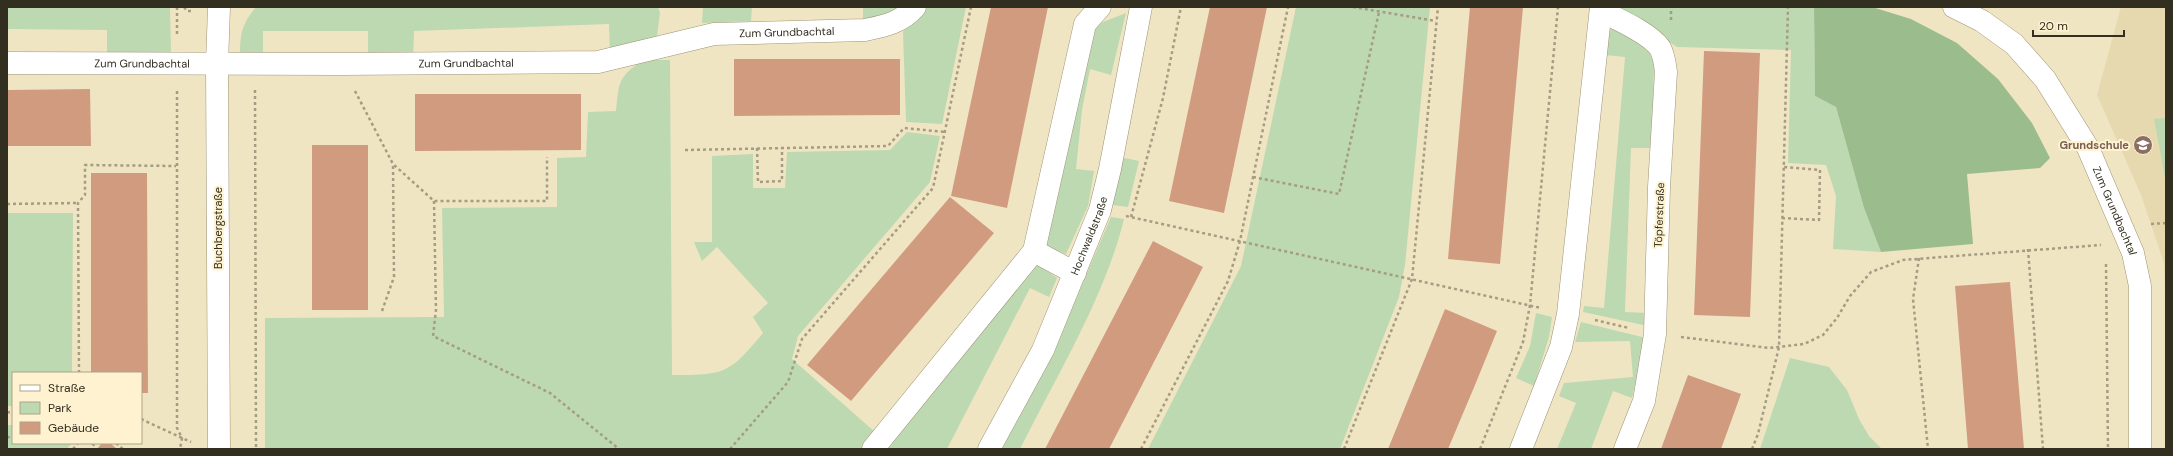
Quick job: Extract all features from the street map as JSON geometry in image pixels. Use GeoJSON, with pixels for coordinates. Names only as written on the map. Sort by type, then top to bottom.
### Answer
{"type":"FeatureCollection","features":[{"type":"Feature","properties":{"kind":"street","name":"Buchbergstraße"},"geometry":{"type":"LineString","coordinates":[[219,7],[217,64],[219,449]]}},
{"type":"Feature","properties":{"kind":"street","name":"Zum Grundbachtal"},"geometry":{"type":"LineString","coordinates":[[7,62],[341,64],[598,62],[714,34],[865,30],[888,25],[903,19],[915,7]]}},
{"type":"Feature","properties":{"kind":"street"},"geometry":{"type":"LineString","coordinates":[[873,449],[1034,251],[1085,24],[1100,7]]}},
{"type":"Feature","properties":{"kind":"street","name":"Hochwaldstraße"},"geometry":{"type":"LineString","coordinates":[[989,449],[1042,350],[1075,273],[1102,203],[1141,7]]}},
{"type":"Feature","properties":{"kind":"street","name":"Zum Grundbachtal"},"geometry":{"type":"LineString","coordinates":[[1954,7],[1982,21],[2014,44],[2045,79],[2088,148],[2133,253],[2140,286],[2140,449]]}},
{"type":"Feature","properties":{"kind":"street","name":"Töpferstraße"},"geometry":{"type":"LineString","coordinates":[[1521,449],[1561,346],[1568,314],[1601,9],[1643,34],[1659,47],[1664,58],[1666,72],[1659,187],[1655,334],[1644,401],[1625,449]]}},
{"type":"Feature","properties":{"kind":"street"},"geometry":{"type":"LineString","coordinates":[[1034,251],[1075,273]]}},
{"type":"Feature","properties":{"kind":"path"},"geometry":{"type":"LineString","coordinates":[[730,449],[788,382],[802,339],[933,188],[971,7]]}},
{"type":"Feature","properties":{"kind":"path"},"geometry":{"type":"LineString","coordinates":[[1181,7],[1163,98],[1132,217],[1530,305]]}},
{"type":"Feature","properties":{"kind":"path"},"geometry":{"type":"LineString","coordinates":[[1141,449],[1228,281],[1240,241],[1288,7]]}},
{"type":"Feature","properties":{"kind":"path"},"geometry":{"type":"LineString","coordinates":[[1353,7],[1436,21]]}},
{"type":"Feature","properties":{"kind":"path"},"geometry":{"type":"LineString","coordinates":[[1344,449],[1412,279],[1438,7]]}},
{"type":"Feature","properties":{"kind":"path"},"geometry":{"type":"LineString","coordinates":[[1480,449],[1523,342],[1530,305],[1558,7]]}},
{"type":"Feature","properties":{"kind":"path"},"geometry":{"type":"LineString","coordinates":[[1752,449],[1758,434],[1779,347],[1788,7]]}},
{"type":"Feature","properties":{"kind":"path"},"geometry":{"type":"LineString","coordinates":[[1253,177],[1340,194],[1379,12]]}},
{"type":"Feature","properties":{"kind":"path"},"geometry":{"type":"LineString","coordinates":[[177,64],[177,428],[182,438],[180,449]]}},
{"type":"Feature","properties":{"kind":"path"},"geometry":{"type":"LineString","coordinates":[[255,64],[256,449]]}},
{"type":"Feature","properties":{"kind":"path"},"geometry":{"type":"LineString","coordinates":[[341,64],[394,164],[434,201],[547,201],[547,157]]}},
{"type":"Feature","properties":{"kind":"path"},"geometry":{"type":"LineString","coordinates":[[685,150],[888,146],[904,128],[945,132]]}},
{"type":"Feature","properties":{"kind":"path"},"geometry":{"type":"LineString","coordinates":[[756,148],[758,182],[782,181],[782,148]]}},
{"type":"Feature","properties":{"kind":"path"},"geometry":{"type":"LineString","coordinates":[[382,311],[394,277],[394,164]]}},
{"type":"Feature","properties":{"kind":"path"},"geometry":{"type":"LineString","coordinates":[[79,372],[78,203],[85,195],[85,165],[176,166]]}},
{"type":"Feature","properties":{"kind":"path"},"geometry":{"type":"LineString","coordinates":[[1782,218],[1819,220],[1820,170],[1784,167]]}},
{"type":"Feature","properties":{"kind":"path"},"geometry":{"type":"LineString","coordinates":[[434,201],[436,310],[433,336],[550,393],[619,449]]}},
{"type":"Feature","properties":{"kind":"path"},"geometry":{"type":"LineString","coordinates":[[7,204],[78,203]]}},
{"type":"Feature","properties":{"kind":"path"},"geometry":{"type":"LineString","coordinates":[[1779,347],[1804,344],[1823,335],[1837,318],[1850,296],[1871,272],[1903,260],[2106,244]]}},
{"type":"Feature","properties":{"kind":"path"},"geometry":{"type":"LineString","coordinates":[[2028,249],[2043,449]]}},
{"type":"Feature","properties":{"kind":"path"},"geometry":{"type":"LineString","coordinates":[[1919,258],[1913,299],[1928,449]]}},
{"type":"Feature","properties":{"kind":"path"},"geometry":{"type":"LineString","coordinates":[[2106,259],[2108,449]]}},
{"type":"Feature","properties":{"kind":"path"},"geometry":{"type":"LineString","coordinates":[[142,419],[182,438]]}},
{"type":"Feature","properties":{"kind":"shaded area","name":"Grundschule"},"geometry":{"type":"Polygon","coordinates":[[[2121,7],[2166,7],[2166,321],[2164,263],[2141,195],[2097,95],[2121,7]]]}},
{"type":"Feature","properties":{"kind":"green space"},"geometry":{"type":"Polygon","coordinates":[[[7,7],[170,7],[171,52],[107,52],[107,30],[7,29],[7,7]]]}},
{"type":"Feature","properties":{"kind":"green space"},"geometry":{"type":"Polygon","coordinates":[[[256,7],[658,7],[660,13],[657,36],[610,57],[609,24],[414,31],[413,61],[368,62],[368,31],[263,31],[263,63],[240,57],[242,30],[247,19],[256,7]]]}},
{"type":"Feature","properties":{"kind":"green space"},"geometry":{"type":"Polygon","coordinates":[[[703,7],[752,7],[751,21],[702,23],[703,7]]]}},
{"type":"Feature","properties":{"kind":"green space"},"geometry":{"type":"Polygon","coordinates":[[[863,7],[898,7],[896,11],[863,23],[863,7]]]}},
{"type":"Feature","properties":{"kind":"green space"},"geometry":{"type":"Polygon","coordinates":[[[922,7],[966,7],[942,124],[906,122],[903,32],[916,18],[922,7]]]}},
{"type":"Feature","properties":{"kind":"green space"},"geometry":{"type":"Polygon","coordinates":[[[1296,7],[1430,7],[1405,265],[1399,297],[1340,449],[1148,449],[1241,266],[1296,7]]]}},
{"type":"Feature","properties":{"kind":"green space"},"geometry":{"type":"Polygon","coordinates":[[[1622,7],[1814,7],[1815,96],[1836,107],[1864,208],[1881,252],[1833,249],[1836,196],[1826,165],[1788,163],[1791,50],[1677,47],[1621,11],[1622,7]]]}},
{"type":"Feature","properties":{"kind":"green space"},"geometry":{"type":"Polygon","coordinates":[[[1814,7],[1872,7],[1911,19],[1957,43],[1998,79],[2032,123],[2050,158],[2040,168],[1967,174],[1973,244],[1881,252],[1864,208],[1836,107],[1815,96],[1814,7]]]}},
{"type":"Feature","properties":{"kind":"green space"},"geometry":{"type":"Polygon","coordinates":[[[1126,13],[1111,75],[1090,69],[1082,110],[1076,169],[1094,171],[1088,206],[1066,254],[1047,247],[1048,221],[1093,31],[1103,22],[1126,13]]]}},
{"type":"Feature","properties":{"kind":"green space"},"geometry":{"type":"Polygon","coordinates":[[[1613,27],[1639,40],[1647,49],[1654,64],[1652,148],[1631,148],[1625,312],[1647,313],[1648,326],[1583,312],[1584,306],[1604,308],[1625,57],[1605,55],[1608,32],[1613,27]]]}},
{"type":"Feature","properties":{"kind":"green space"},"geometry":{"type":"Polygon","coordinates":[[[643,60],[670,60],[672,375],[715,373],[725,369],[742,357],[763,333],[753,317],[768,303],[717,247],[702,261],[694,242],[712,242],[712,156],[753,154],[753,188],[785,188],[787,152],[890,150],[907,132],[940,136],[930,182],[798,336],[792,359],[875,432],[861,449],[265,449],[265,318],[444,317],[442,208],[557,207],[557,158],[586,157],[588,112],[616,111],[621,81],[629,71],[643,60]]]}},
{"type":"Feature","properties":{"kind":"green space"},"geometry":{"type":"Polygon","coordinates":[[[2166,118],[2166,183],[2154,119],[2166,118]]]}},
{"type":"Feature","properties":{"kind":"green space"},"geometry":{"type":"Polygon","coordinates":[[[1120,157],[1139,161],[1128,207],[1112,205],[1120,157]]]}},
{"type":"Feature","properties":{"kind":"green space"},"geometry":{"type":"Polygon","coordinates":[[[7,213],[73,213],[72,372],[12,372],[12,406],[7,406],[7,213]]]}},
{"type":"Feature","properties":{"kind":"green space"},"geometry":{"type":"Polygon","coordinates":[[[1111,217],[1124,219],[1116,248],[1092,307],[1064,365],[1020,449],[1002,449],[1058,341],[1111,217]]]}},
{"type":"Feature","properties":{"kind":"green space"},"geometry":{"type":"Polygon","coordinates":[[[1034,262],[1057,278],[1049,297],[1030,288],[947,449],[881,449],[1034,262]]]}},
{"type":"Feature","properties":{"kind":"green space"},"geometry":{"type":"Polygon","coordinates":[[[1536,313],[1552,317],[1549,337],[1534,386],[1516,378],[1530,346],[1536,313]]]}},
{"type":"Feature","properties":{"kind":"green space"},"geometry":{"type":"Polygon","coordinates":[[[1581,322],[1646,338],[1632,398],[1613,391],[1591,449],[1557,449],[1576,403],[1559,396],[1564,383],[1633,377],[1630,341],[1575,342],[1581,322]]]}},
{"type":"Feature","properties":{"kind":"green space"},"geometry":{"type":"Polygon","coordinates":[[[1790,358],[1829,367],[1847,390],[1859,419],[1869,436],[1882,449],[1760,449],[1790,358]]]}},
{"type":"Feature","properties":{"kind":"green space"},"geometry":{"type":"Polygon","coordinates":[[[7,425],[12,425],[12,444],[71,444],[67,449],[7,449],[7,425]]]}},
{"type":"Feature","properties":{"kind":"building"},"geometry":{"type":"Polygon","coordinates":[[[991,7],[1048,7],[1007,208],[951,196],[991,7]]]}},
{"type":"Feature","properties":{"kind":"building"},"geometry":{"type":"Polygon","coordinates":[[[1210,7],[1267,7],[1224,213],[1169,201],[1210,7]]]}},
{"type":"Feature","properties":{"kind":"building"},"geometry":{"type":"Polygon","coordinates":[[[1470,7],[1523,7],[1500,264],[1448,259],[1470,7]]]}},
{"type":"Feature","properties":{"kind":"building"},"geometry":{"type":"Polygon","coordinates":[[[1704,51],[1760,53],[1750,317],[1694,315],[1704,51]]]}},
{"type":"Feature","properties":{"kind":"building"},"geometry":{"type":"Polygon","coordinates":[[[734,59],[900,59],[900,115],[734,116],[734,59]]]}},
{"type":"Feature","properties":{"kind":"building"},"geometry":{"type":"Polygon","coordinates":[[[90,89],[91,146],[7,146],[7,90],[90,89]]]}},
{"type":"Feature","properties":{"kind":"building"},"geometry":{"type":"Polygon","coordinates":[[[415,94],[581,94],[581,150],[415,151],[415,94]]]}},
{"type":"Feature","properties":{"kind":"building"},"geometry":{"type":"Polygon","coordinates":[[[312,145],[368,145],[368,310],[312,310],[312,145]]]}},
{"type":"Feature","properties":{"kind":"building"},"geometry":{"type":"Polygon","coordinates":[[[91,173],[147,173],[148,393],[142,393],[142,372],[91,372],[91,173]]]}},
{"type":"Feature","properties":{"kind":"building"},"geometry":{"type":"Polygon","coordinates":[[[950,197],[994,233],[851,401],[807,365],[950,197]]]}},
{"type":"Feature","properties":{"kind":"building"},"geometry":{"type":"Polygon","coordinates":[[[1153,241],[1203,267],[1109,449],[1045,449],[1153,241]]]}},
{"type":"Feature","properties":{"kind":"building"},"geometry":{"type":"Polygon","coordinates":[[[2010,282],[2024,449],[1968,449],[1955,286],[2010,282]]]}},
{"type":"Feature","properties":{"kind":"building"},"geometry":{"type":"Polygon","coordinates":[[[1445,309],[1497,331],[1448,449],[1388,449],[1445,309]]]}},
{"type":"Feature","properties":{"kind":"building"},"geometry":{"type":"Polygon","coordinates":[[[1688,375],[1741,394],[1721,449],[1661,449],[1688,375]]]}},
{"type":"Feature","properties":{"kind":"building"},"geometry":{"type":"Polygon","coordinates":[[[101,444],[111,444],[117,449],[97,449],[101,444]]]}},
{"type":"Feature","properties":{"kind":"place","name":"Grundschule"},"geometry":{"type":"Point","coordinates":[2143,145]}}]}
